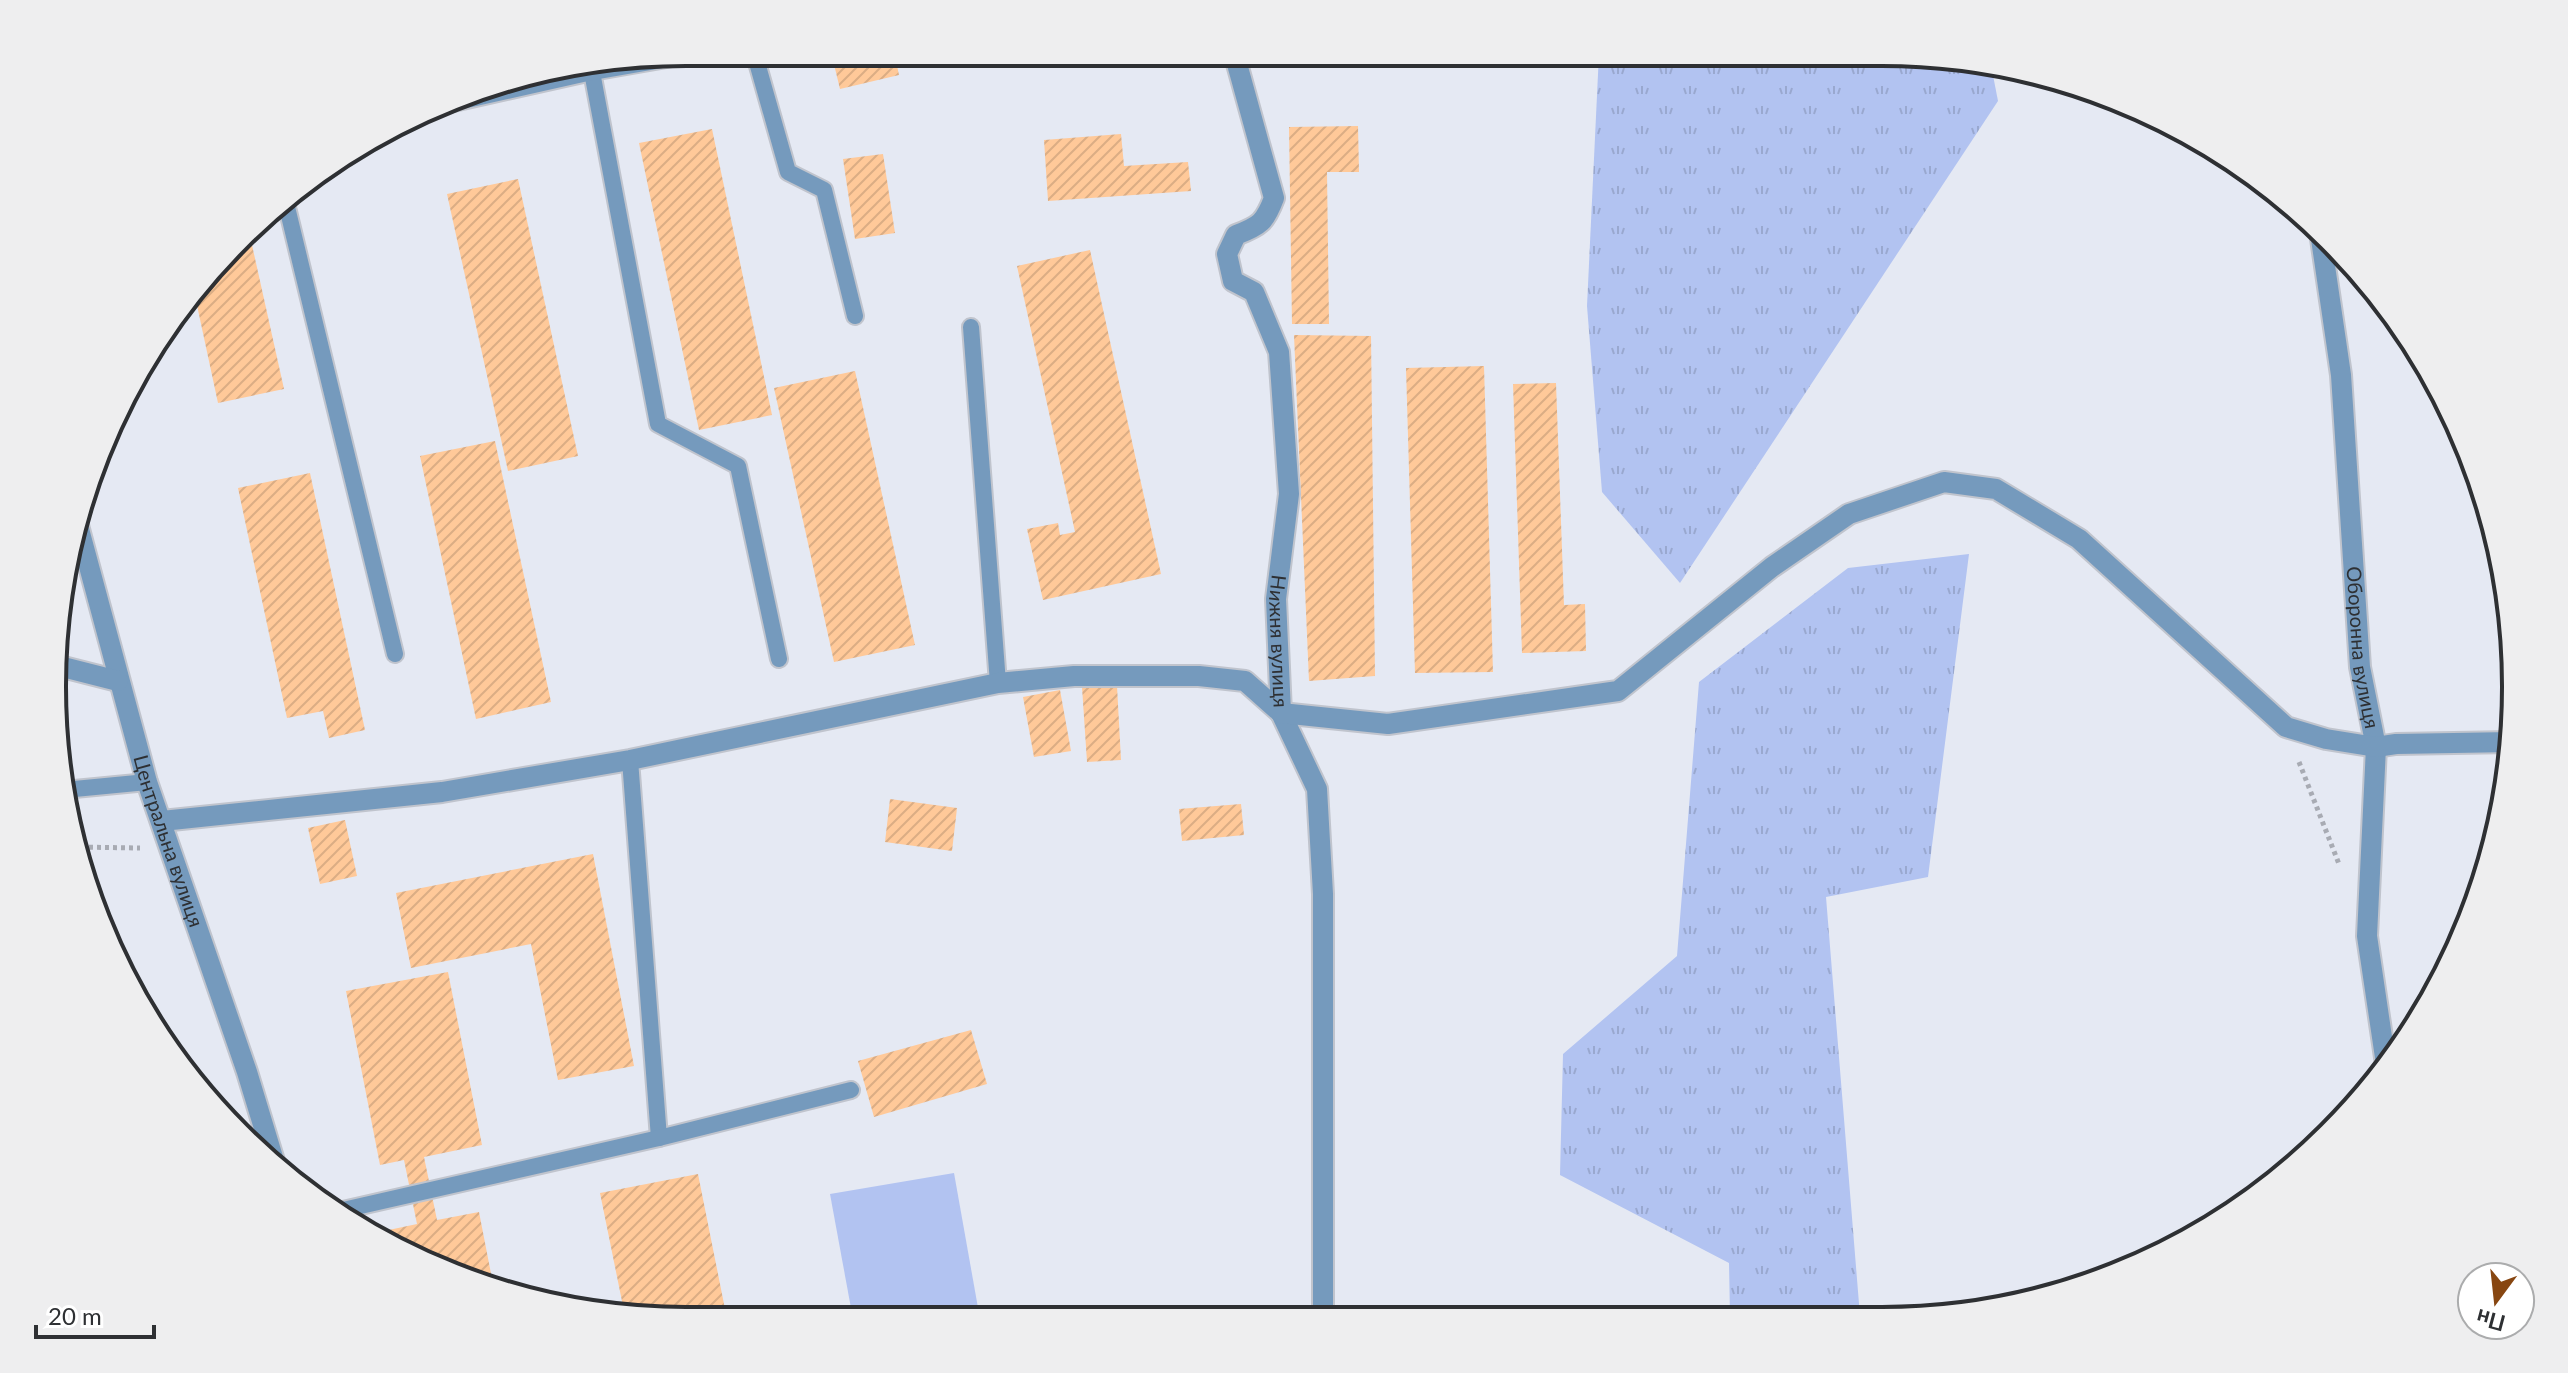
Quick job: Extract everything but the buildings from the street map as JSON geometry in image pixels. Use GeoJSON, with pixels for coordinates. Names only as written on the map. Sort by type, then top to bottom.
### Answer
{"type":"FeatureCollection","features":[{"type":"Feature","properties":{"kind":"street","name":"Нижня вулиця"},"geometry":{"type":"LineString","coordinates":[[1238,66],[1274,198],[1259,226],[1236,235],[1227,254],[1233,281],[1254,292],[1279,352],[1289,494],[1276,599],[1281,713],[1317,789],[1323,894],[1323,1307]]}},
{"type":"Feature","properties":{"kind":"street","name":"Оборонна вулиця"},"geometry":{"type":"LineString","coordinates":[[2323,251],[2341,375],[2360,667],[2376,747],[2367,936],[2384,1050]]}},
{"type":"Feature","properties":{"kind":"street"},"geometry":{"type":"LineString","coordinates":[[162,821],[442,792],[630,760],[998,683],[1074,676],[1199,676],[1245,681],[1281,713],[1388,724],[1618,691],[1772,567],[1849,514],[1944,482],[1996,489],[2079,539],[2286,727],[2326,739],[2376,747],[2499,742]]}},
{"type":"Feature","properties":{"kind":"street","name":"Центральна вулиця"},"geometry":{"type":"LineString","coordinates":[[83,544],[147,782],[172,848],[269,1146]]}},
{"type":"Feature","properties":{"kind":"street"},"geometry":{"type":"LineString","coordinates":[[66,668],[118,681]]}},
{"type":"Feature","properties":{"kind":"lane"},"geometry":{"type":"LineString","coordinates":[[758,66],[788,172],[824,190],[855,316]]}},
{"type":"Feature","properties":{"kind":"lane"},"geometry":{"type":"LineString","coordinates":[[592,73],[658,424],[738,466],[779,659]]}},
{"type":"Feature","properties":{"kind":"lane"},"geometry":{"type":"LineString","coordinates":[[288,211],[395,654]]}},
{"type":"Feature","properties":{"kind":"lane"},"geometry":{"type":"LineString","coordinates":[[971,327],[998,683]]}},
{"type":"Feature","properties":{"kind":"lane"},"geometry":{"type":"LineString","coordinates":[[630,760],[659,1138]]}},
{"type":"Feature","properties":{"kind":"lane"},"geometry":{"type":"LineString","coordinates":[[75,789],[147,782]]}},
{"type":"Feature","properties":{"kind":"lane"},"geometry":{"type":"LineString","coordinates":[[351,1208],[659,1138],[851,1090]]}},
{"type":"Feature","properties":{"kind":"path"},"geometry":{"type":"LineString","coordinates":[[2286,727],[2344,877]]}},
{"type":"Feature","properties":{"kind":"path"},"geometry":{"type":"LineString","coordinates":[[87,847],[172,848]]}},
{"type":"Feature","properties":{"kind":"green space"},"geometry":{"type":"Polygon","coordinates":[[[1598,66],[1922,67],[1993,76],[1998,101],[1680,583],[1602,492],[1587,306],[1598,66]]]}},
{"type":"Feature","properties":{"kind":"green space"},"geometry":{"type":"Polygon","coordinates":[[[1969,554],[1928,877],[1826,897],[1859,1307],[1730,1307],[1729,1263],[1560,1175],[1563,1054],[1677,956],[1699,682],[1848,568],[1969,554]]]}},
{"type":"Feature","properties":{"kind":"green space"},"geometry":{"type":"Polygon","coordinates":[[[954,1173],[978,1307],[851,1307],[830,1194],[954,1173]]]}}]}
